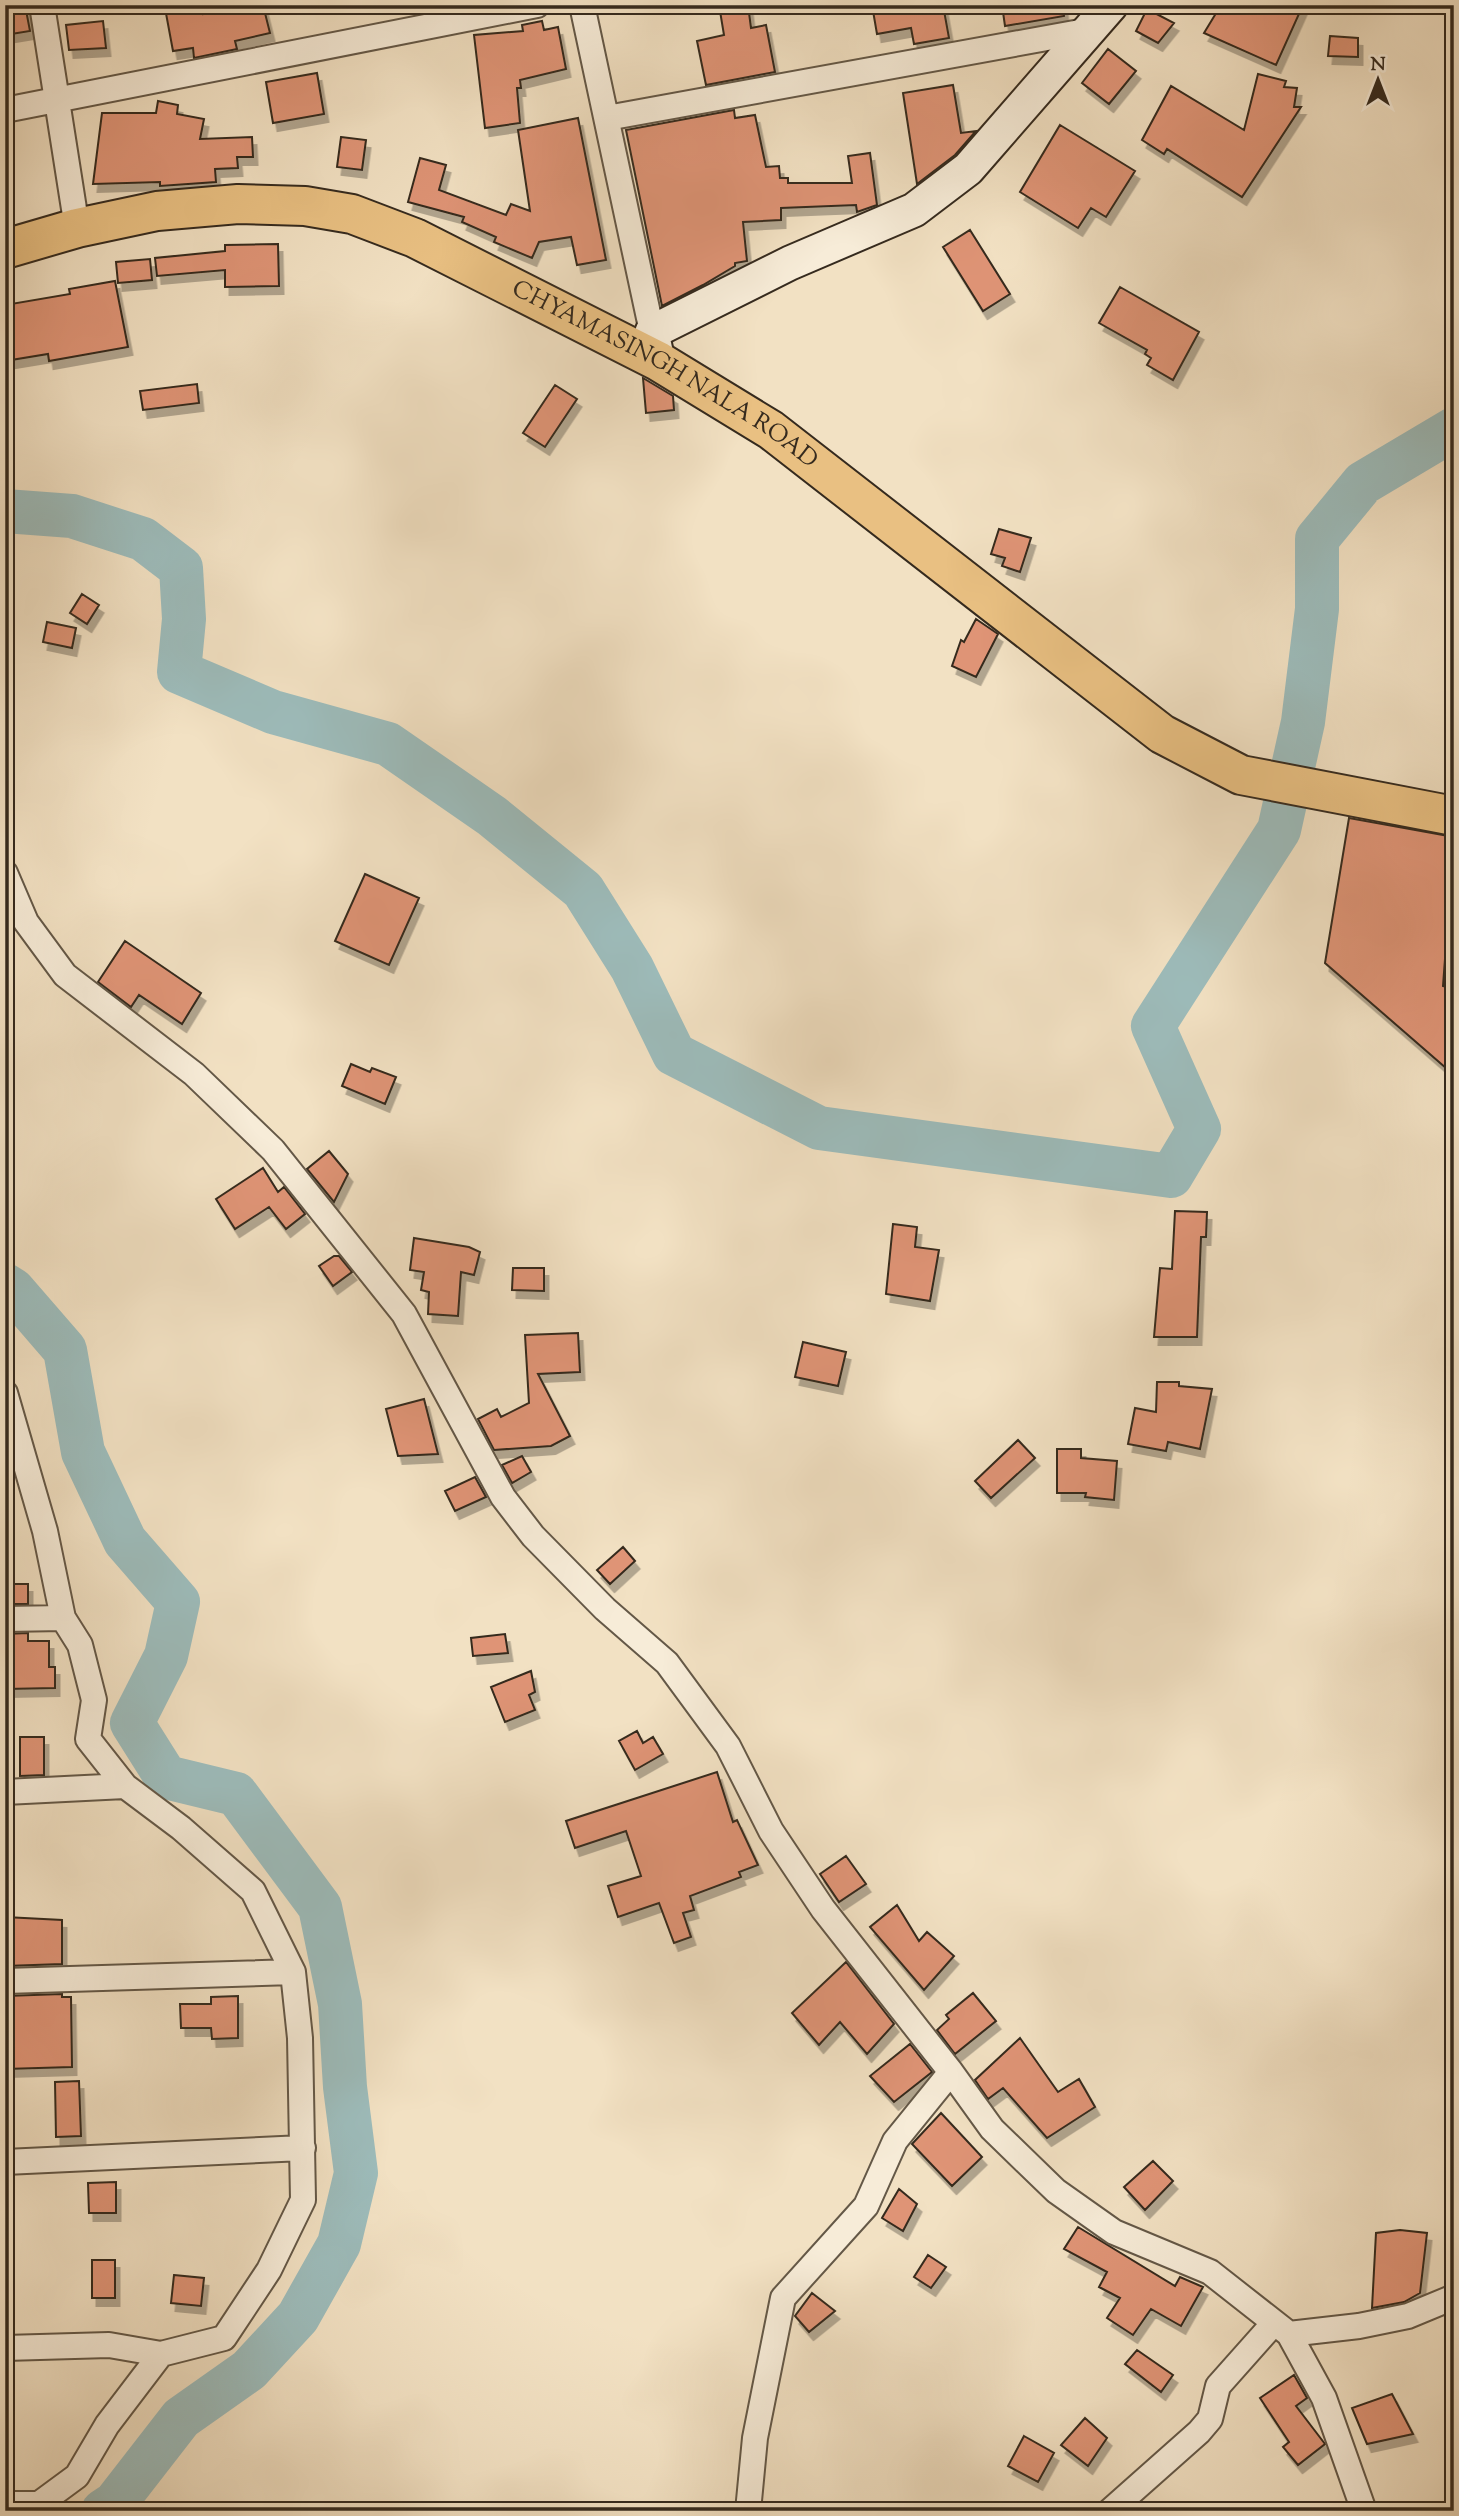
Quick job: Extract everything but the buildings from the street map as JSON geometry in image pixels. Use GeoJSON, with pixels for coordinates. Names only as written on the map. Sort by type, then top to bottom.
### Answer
{"type":"FeatureCollection","features":[{"type":"Feature","properties":{"kind":"main road"},"geometry":{"type":"LineString","coordinates":[[655,347],[790,262],[914,210],[968,170],[1101,18]]}},
{"type":"Feature","properties":{"kind":"main road","name":"CHYAMASINGH NALA ROAD"},"geometry":{"type":"LineString","coordinates":[[5,249],[77,228],[157,211],[238,204],[305,206],[352,214],[415,238],[655,347],[771,430],[1162,734],[1241,775],[1344,797],[1454,816]]}},
{"type":"Feature","properties":{"kind":"street"},"geometry":{"type":"LineString","coordinates":[[42,5],[77,228]]}},
{"type":"Feature","properties":{"kind":"street"},"geometry":{"type":"LineString","coordinates":[[5,110],[537,5]]}},
{"type":"Feature","properties":{"kind":"street"},"geometry":{"type":"LineString","coordinates":[[582,5],[655,347]]}},
{"type":"Feature","properties":{"kind":"street"},"geometry":{"type":"LineString","coordinates":[[607,118],[1101,18]]}},
{"type":"Feature","properties":{"kind":"street"},"geometry":{"type":"LineString","coordinates":[[5,873],[26,922],[65,975],[194,1074],[273,1150],[404,1314],[503,1497],[533,1536],[605,1609],[667,1663],[728,1746],[771,1831],[823,1909],[951,2072],[992,2129],[1056,2191],[1114,2232],[1210,2272],[1281,2328],[1324,2398],[1364,2511]]}},
{"type":"Feature","properties":{"kind":"street"},"geometry":{"type":"LineString","coordinates":[[5,1393],[41,1519],[63,1618],[80,1645],[94,1700],[88,1739],[125,1786],[181,1828],[253,1891],[293,1972],[300,2038],[303,2148],[303,2200],[269,2270],[224,2338],[161,2354],[109,2345],[5,2348]]}},
{"type":"Feature","properties":{"kind":"street"},"geometry":{"type":"LineString","coordinates":[[5,1619],[63,1618]]}},
{"type":"Feature","properties":{"kind":"street"},"geometry":{"type":"LineString","coordinates":[[5,1792],[125,1786]]}},
{"type":"Feature","properties":{"kind":"street"},"geometry":{"type":"LineString","coordinates":[[5,1981],[293,1972]]}},
{"type":"Feature","properties":{"kind":"street"},"geometry":{"type":"LineString","coordinates":[[748,2511],[755,2438],[783,2298],[866,2206],[895,2141],[951,2072]]}},
{"type":"Feature","properties":{"kind":"street"},"geometry":{"type":"LineString","coordinates":[[5,2162],[303,2148]]}},
{"type":"Feature","properties":{"kind":"street"},"geometry":{"type":"LineString","coordinates":[[1110,2511],[1199,2432],[1210,2419],[1218,2386],[1281,2328],[1359,2326],[1408,2316],[1454,2297]]}},
{"type":"Feature","properties":{"kind":"street"},"geometry":{"type":"LineString","coordinates":[[5,2504],[39,2504],[77,2476],[107,2425],[161,2354]]}},
{"type":"Feature","properties":{"kind":"waterway"},"geometry":{"type":"LineString","coordinates":[[5,511],[72,516],[143,539],[181,568],[184,619],[179,672],[273,712],[388,744],[492,816],[583,890],[632,968],[674,1054],[819,1128],[1171,1176],[1199,1129],[1153,1026],[1279,830],[1303,722],[1317,609],[1317,539],[1363,483],[1454,429]]}},
{"type":"Feature","properties":{"kind":"waterway"},"geometry":{"type":"LineString","coordinates":[[5,1285],[13,1290],[65,1350],[83,1452],[125,1541],[178,1602],[166,1656],[132,1723],[166,1777],[236,1794],[320,1907],[340,2004],[345,2087],[356,2173],[339,2244],[298,2317],[249,2370],[181,2418],[115,2503],[103,2511]]}}]}
